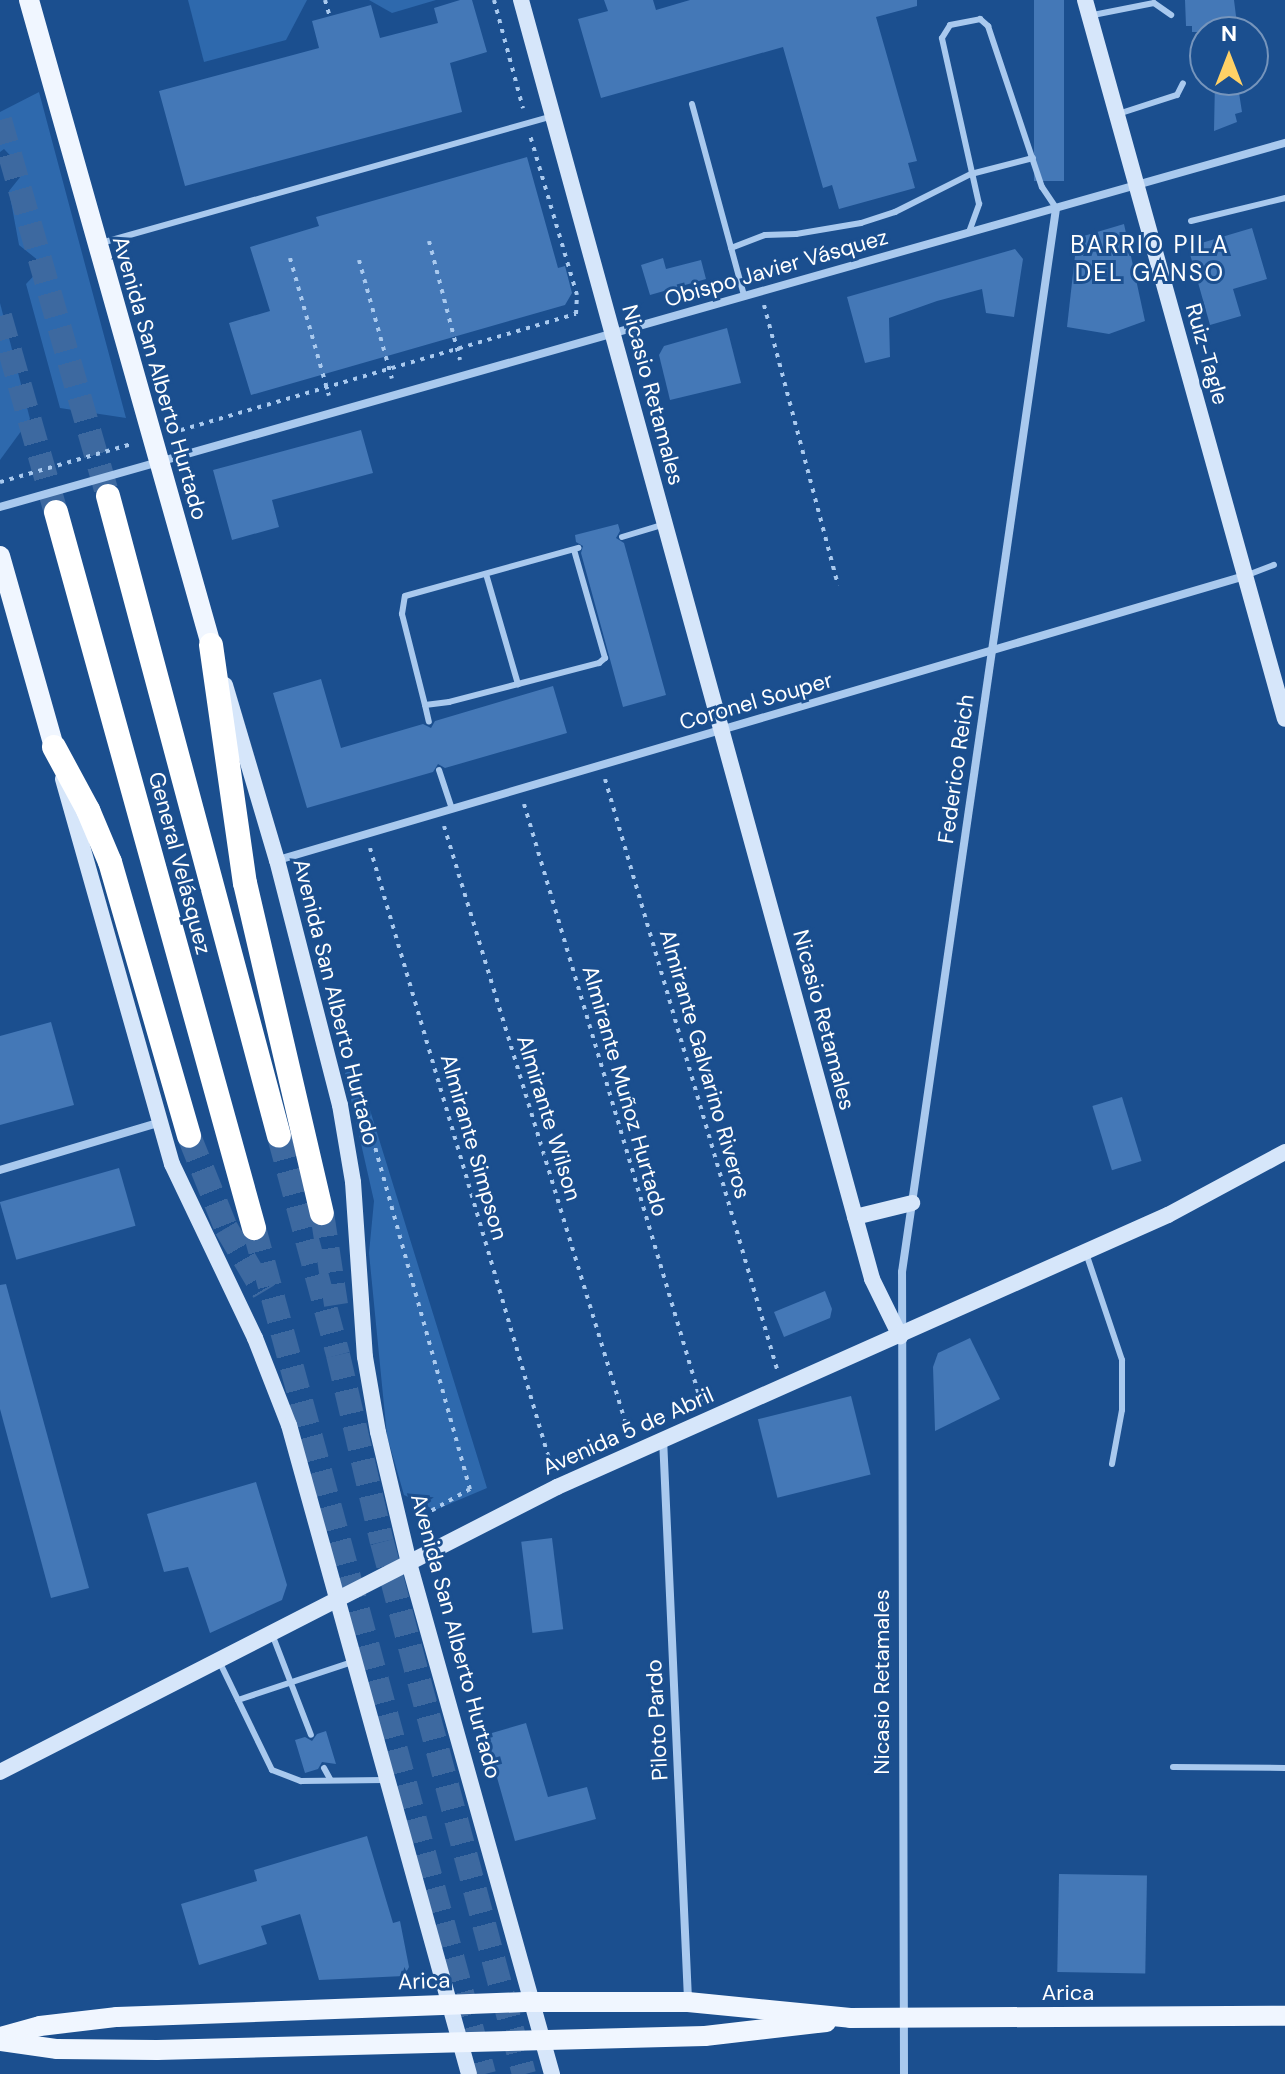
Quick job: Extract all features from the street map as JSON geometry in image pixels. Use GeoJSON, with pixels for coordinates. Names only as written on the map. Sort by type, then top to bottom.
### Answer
{"type":"FeatureCollection","features":[{"type":"Feature","properties":{"kind":"highway","name":"General Velásquez"},"geometry":{"type":"LineString","coordinates":[[108,496],[279,1136]]}},
{"type":"Feature","properties":{"kind":"highway","name":"General Velásquez"},"geometry":{"type":"LineString","coordinates":[[56,512],[254,1228]]}},
{"type":"Feature","properties":{"kind":"highway"},"geometry":{"type":"LineString","coordinates":[[211,645],[245,883],[322,1213]]}},
{"type":"Feature","properties":{"kind":"highway"},"geometry":{"type":"LineString","coordinates":[[54,747],[88,810],[110,862],[189,1136]]}},
{"type":"Feature","properties":{"kind":"main road","name":"Avenida San Alberto Hurtado"},"geometry":{"type":"LineString","coordinates":[[29,0],[211,645]]}},
{"type":"Feature","properties":{"kind":"main road"},"geometry":{"type":"LineString","coordinates":[[0,556],[7,610],[54,747]]}},
{"type":"Feature","properties":{"kind":"main road","name":"Arica"},"geometry":{"type":"LineString","coordinates":[[0,2039],[40,2026],[117,2017],[448,2004],[688,2002],[850,2018]]}},
{"type":"Feature","properties":{"kind":"main road","name":"Arica"},"geometry":{"type":"LineString","coordinates":[[0,2039],[81,2050],[705,2036],[850,2018],[1285,2016]]}},
{"type":"Feature","properties":{"kind":"street","name":"Nicasio Retamales"},"geometry":{"type":"LineString","coordinates":[[521,0],[855,1217],[877,1294],[900,1336],[905,1370],[904,2074]]}},
{"type":"Feature","properties":{"kind":"street","name":"Ruiz-Tagle"},"geometry":{"type":"LineString","coordinates":[[1088,8],[1285,719]]}},
{"type":"Feature","properties":{"kind":"street","name":"Obispo Javier Vásquez"},"geometry":{"type":"LineString","coordinates":[[0,507],[333,410],[1285,143]]}},
{"type":"Feature","properties":{"kind":"street","name":"Federico Reich"},"geometry":{"type":"LineString","coordinates":[[900,1336],[902,1272],[1056,208]]}},
{"type":"Feature","properties":{"kind":"street","name":"Coronel Souper"},"geometry":{"type":"LineString","coordinates":[[277,860],[1245,576]]}},
{"type":"Feature","properties":{"kind":"street","name":"Avenida San Alberto Hurtado"},"geometry":{"type":"LineString","coordinates":[[211,645],[277,860],[339,1097],[353,1182],[371,1400],[409,1563],[552,2074]]}},
{"type":"Feature","properties":{"kind":"street"},"geometry":{"type":"LineString","coordinates":[[54,747],[158,1123],[190,1209],[274,1381],[339,1600],[469,2074]]}},
{"type":"Feature","properties":{"kind":"street"},"geometry":{"type":"LineString","coordinates":[[0,1170],[158,1123]]}},
{"type":"Feature","properties":{"kind":"street","name":"Avenida 5 de Abril"},"geometry":{"type":"LineString","coordinates":[[0,1772],[409,1563],[663,1438],[1086,1253],[1168,1215],[1285,1152]]}},
{"type":"Feature","properties":{"kind":"street"},"geometry":{"type":"LineString","coordinates":[[855,1217],[912,1203]]}},
{"type":"Feature","properties":{"kind":"street","name":"Piloto Pardo"},"geometry":{"type":"LineString","coordinates":[[663,1438],[688,2002]]}},
{"type":"Feature","properties":{"kind":"lane"},"geometry":{"type":"LineString","coordinates":[[1088,8],[1154,3],[1168,9],[1171,15]]}},
{"type":"Feature","properties":{"kind":"lane"},"geometry":{"type":"LineString","coordinates":[[969,232],[979,204],[942,38],[950,25],[974,19],[988,26],[1042,187],[1056,208]]}},
{"type":"Feature","properties":{"kind":"lane"},"geometry":{"type":"LineString","coordinates":[[1117,114],[1177,95],[1183,83]]}},
{"type":"Feature","properties":{"kind":"lane"},"geometry":{"type":"LineString","coordinates":[[692,104],[744,295]]}},
{"type":"Feature","properties":{"kind":"lane"},"geometry":{"type":"LineString","coordinates":[[97,244],[553,116]]}},
{"type":"Feature","properties":{"kind":"lane"},"geometry":{"type":"LineString","coordinates":[[731,248],[765,235],[796,234],[861,223],[895,212],[971,174],[1033,158]]}},
{"type":"Feature","properties":{"kind":"lane"},"geometry":{"type":"LineString","coordinates":[[1191,221],[1285,198]]}},
{"type":"Feature","properties":{"kind":"lane"},"geometry":{"type":"LineString","coordinates":[[622,537],[666,524]]}},
{"type":"Feature","properties":{"kind":"lane"},"geometry":{"type":"LineString","coordinates":[[425,705],[449,702],[599,663],[605,658],[576,549],[405,596],[402,614],[429,722]]}},
{"type":"Feature","properties":{"kind":"lane"},"geometry":{"type":"LineString","coordinates":[[1245,576],[1274,565]]}},
{"type":"Feature","properties":{"kind":"lane"},"geometry":{"type":"LineString","coordinates":[[486,574],[518,684]]}},
{"type":"Feature","properties":{"kind":"lane"},"geometry":{"type":"LineString","coordinates":[[439,770],[452,809]]}},
{"type":"Feature","properties":{"kind":"lane"},"geometry":{"type":"LineString","coordinates":[[1086,1253],[1122,1360],[1122,1410],[1112,1464]]}},
{"type":"Feature","properties":{"kind":"lane"},"geometry":{"type":"LineString","coordinates":[[272,1634],[311,1735]]}},
{"type":"Feature","properties":{"kind":"lane"},"geometry":{"type":"LineString","coordinates":[[219,1661],[272,1770],[301,1781],[388,1780]]}},
{"type":"Feature","properties":{"kind":"lane"},"geometry":{"type":"LineString","coordinates":[[238,1700],[356,1661]]}},
{"type":"Feature","properties":{"kind":"lane"},"geometry":{"type":"LineString","coordinates":[[1173,1767],[1285,1768]]}},
{"type":"Feature","properties":{"kind":"lane"},"geometry":{"type":"LineString","coordinates":[[324,1768],[330,1779]]}},
{"type":"Feature","properties":{"kind":"path"},"geometry":{"type":"LineString","coordinates":[[325,0],[330,17]]}},
{"type":"Feature","properties":{"kind":"path"},"geometry":{"type":"LineString","coordinates":[[0,482],[576,314],[577,295],[494,0]]}},
{"type":"Feature","properties":{"kind":"path"},"geometry":{"type":"LineString","coordinates":[[429,241],[464,374]]}},
{"type":"Feature","properties":{"kind":"path"},"geometry":{"type":"LineString","coordinates":[[290,258],[333,410]]}},
{"type":"Feature","properties":{"kind":"path"},"geometry":{"type":"LineString","coordinates":[[359,260],[396,393]]}},
{"type":"Feature","properties":{"kind":"path"},"geometry":{"type":"LineString","coordinates":[[770,324],[838,585]]}},
{"type":"Feature","properties":{"kind":"path","name":"Almirante Galvarino Riveros"},"geometry":{"type":"LineString","coordinates":[[607,785],[772,1353]]}},
{"type":"Feature","properties":{"kind":"path","name":"Almirante Muñoz Hurtado"},"geometry":{"type":"LineString","coordinates":[[525,808],[695,1383]]}},
{"type":"Feature","properties":{"kind":"path","name":"Almirante Wilson"},"geometry":{"type":"LineString","coordinates":[[446,832],[622,1413]]}},
{"type":"Feature","properties":{"kind":"path","name":"Almirante Simpson"},"geometry":{"type":"LineString","coordinates":[[372,854],[546,1449]]}},
{"type":"Feature","properties":{"kind":"path"},"geometry":{"type":"LineString","coordinates":[[339,1097],[360,1092],[470,1489],[427,1513]]}},
{"type":"Feature","properties":{"kind":"shaded area"},"geometry":{"type":"Polygon","coordinates":[[[188,0],[307,0],[286,40],[204,62],[188,0]]]}},
{"type":"Feature","properties":{"kind":"shaded area"},"geometry":{"type":"Polygon","coordinates":[[[369,0],[436,0],[392,13],[369,0]]]}},
{"type":"Feature","properties":{"kind":"shaded area"},"geometry":{"type":"Polygon","coordinates":[[[39,92],[126,418],[60,408],[26,284],[44,265],[19,245],[9,191],[25,171],[4,149],[0,152],[0,112],[39,92]]]}},
{"type":"Feature","properties":{"kind":"shaded area"},"geometry":{"type":"Polygon","coordinates":[[[0,303],[30,419],[0,460],[0,303]]]}},
{"type":"Feature","properties":{"kind":"shaded area"},"geometry":{"type":"Polygon","coordinates":[[[357,1068],[487,1488],[435,1510],[404,1495],[387,1436],[369,1253],[374,1201],[345,1073],[357,1068]]]}},
{"type":"Feature","properties":{"kind":"building"},"geometry":{"type":"Polygon","coordinates":[[[460,0],[472,0],[487,52],[450,63],[462,112],[185,186],[159,91],[319,48],[312,21],[371,5],[380,38],[438,23],[434,8],[460,0]]]}},
{"type":"Feature","properties":{"kind":"building"},"geometry":{"type":"Polygon","coordinates":[[[604,0],[653,0],[656,10],[690,0],[917,0],[917,6],[876,17],[917,161],[908,163],[915,188],[839,209],[832,185],[823,188],[783,47],[601,98],[578,19],[608,11],[604,0]]]}},
{"type":"Feature","properties":{"kind":"building"},"geometry":{"type":"Polygon","coordinates":[[[1034,0],[1064,0],[1064,181],[1034,181],[1034,0]]]}},
{"type":"Feature","properties":{"kind":"building"},"geometry":{"type":"Polygon","coordinates":[[[1185,0],[1234,0],[1236,16],[1189,16],[1189,26],[1186,26],[1185,0]]]}},
{"type":"Feature","properties":{"kind":"building"},"geometry":{"type":"Polygon","coordinates":[[[1215,96],[1240,96],[1242,112],[1235,114],[1237,122],[1214,131],[1215,96]]]}},
{"type":"Feature","properties":{"kind":"building"},"geometry":{"type":"Polygon","coordinates":[[[527,157],[558,268],[565,266],[572,293],[565,305],[251,395],[229,323],[270,311],[250,247],[319,226],[316,217],[527,157]]]}},
{"type":"Feature","properties":{"kind":"building"},"geometry":{"type":"Polygon","coordinates":[[[1124,224],[1145,321],[1109,334],[1067,327],[1077,238],[1124,224]]]}},
{"type":"Feature","properties":{"kind":"building"},"geometry":{"type":"Polygon","coordinates":[[[1252,228],[1267,279],[1233,289],[1241,316],[1210,325],[1188,247],[1252,228]]]}},
{"type":"Feature","properties":{"kind":"building"},"geometry":{"type":"Polygon","coordinates":[[[1015,249],[1023,259],[1014,317],[986,313],[982,289],[937,301],[889,318],[890,357],[865,363],[847,297],[1015,249]]]}},
{"type":"Feature","properties":{"kind":"building"},"geometry":{"type":"Polygon","coordinates":[[[663,258],[666,269],[701,260],[706,279],[650,295],[641,265],[663,258]]]}},
{"type":"Feature","properties":{"kind":"building"},"geometry":{"type":"Polygon","coordinates":[[[727,328],[741,383],[670,400],[659,355],[664,346],[727,328]]]}},
{"type":"Feature","properties":{"kind":"building"},"geometry":{"type":"Polygon","coordinates":[[[361,430],[373,473],[272,500],[279,527],[232,540],[213,470],[361,430]]]}},
{"type":"Feature","properties":{"kind":"building"},"geometry":{"type":"Polygon","coordinates":[[[618,524],[620,531],[616,538],[624,543],[666,695],[623,707],[581,553],[583,546],[576,542],[575,535],[618,524]]]}},
{"type":"Feature","properties":{"kind":"building"},"geometry":{"type":"Polygon","coordinates":[[[321,679],[341,748],[423,724],[431,728],[435,721],[553,686],[567,733],[445,768],[438,764],[433,772],[307,808],[273,693],[321,679]]]}},
{"type":"Feature","properties":{"kind":"building"},"geometry":{"type":"Polygon","coordinates":[[[51,1022],[74,1105],[0,1125],[0,1036],[51,1022]]]}},
{"type":"Feature","properties":{"kind":"building"},"geometry":{"type":"Polygon","coordinates":[[[1122,1097],[1142,1161],[1112,1170],[1092,1106],[1122,1097]]]}},
{"type":"Feature","properties":{"kind":"building"},"geometry":{"type":"Polygon","coordinates":[[[119,1168],[136,1226],[16,1260],[0,1202],[119,1168]]]}},
{"type":"Feature","properties":{"kind":"building"},"geometry":{"type":"Polygon","coordinates":[[[6,1284],[89,1588],[51,1598],[0,1409],[0,1285],[6,1284]]]}},
{"type":"Feature","properties":{"kind":"building"},"geometry":{"type":"Polygon","coordinates":[[[825,1291],[832,1309],[830,1318],[784,1337],[774,1312],[825,1291]]]}},
{"type":"Feature","properties":{"kind":"building"},"geometry":{"type":"Polygon","coordinates":[[[970,1338],[1000,1399],[935,1431],[933,1367],[938,1353],[970,1338]]]}},
{"type":"Feature","properties":{"kind":"building"},"geometry":{"type":"Polygon","coordinates":[[[851,1396],[871,1475],[777,1498],[758,1419],[851,1396]]]}},
{"type":"Feature","properties":{"kind":"building"},"geometry":{"type":"Polygon","coordinates":[[[256,1482],[287,1585],[282,1600],[210,1633],[188,1567],[164,1572],[147,1514],[256,1482]]]}},
{"type":"Feature","properties":{"kind":"building"},"geometry":{"type":"Polygon","coordinates":[[[552,1538],[563,1629],[532,1633],[521,1542],[552,1538]]]}},
{"type":"Feature","properties":{"kind":"building"},"geometry":{"type":"Polygon","coordinates":[[[526,1723],[548,1797],[587,1787],[596,1819],[515,1841],[485,1735],[526,1723]]]}},
{"type":"Feature","properties":{"kind":"building"},"geometry":{"type":"Polygon","coordinates":[[[326,1731],[336,1764],[322,1762],[318,1769],[305,1773],[295,1740],[305,1737],[312,1741],[317,1734],[326,1731]]]}},
{"type":"Feature","properties":{"kind":"building"},"geometry":{"type":"Polygon","coordinates":[[[367,1836],[393,1923],[400,1921],[409,1967],[404,1976],[319,1980],[300,1914],[261,1926],[267,1944],[199,1965],[181,1904],[257,1881],[254,1870],[367,1836]]]}},
{"type":"Feature","properties":{"kind":"building"},"geometry":{"type":"Polygon","coordinates":[[[1059,1874],[1147,1876],[1145,1974],[1057,1972],[1059,1874]]]}},
{"type":"Feature","properties":{"kind":"tunnel"},"geometry":{"type":"LineString","coordinates":[[0,120],[108,496]]}},
{"type":"Feature","properties":{"kind":"tunnel"},"geometry":{"type":"LineString","coordinates":[[0,316],[56,512]]}},
{"type":"Feature","properties":{"kind":"tunnel"},"geometry":{"type":"LineString","coordinates":[[189,1136],[226,1228],[264,1292]]}},
{"type":"Feature","properties":{"kind":"tunnel"},"geometry":{"type":"LineString","coordinates":[[279,1136],[338,1355],[382,1542],[524,2074]]}},
{"type":"Feature","properties":{"kind":"tunnel"},"geometry":{"type":"LineString","coordinates":[[322,1213],[336,1305]]}},
{"type":"Feature","properties":{"kind":"tunnel"},"geometry":{"type":"LineString","coordinates":[[254,1228],[484,2074]]}},
{"type":"Feature","properties":{"kind":"district","name":"BARRIO PILA DEL GANSO"},"geometry":{"type":"Point","coordinates":[1150,259]}}]}
